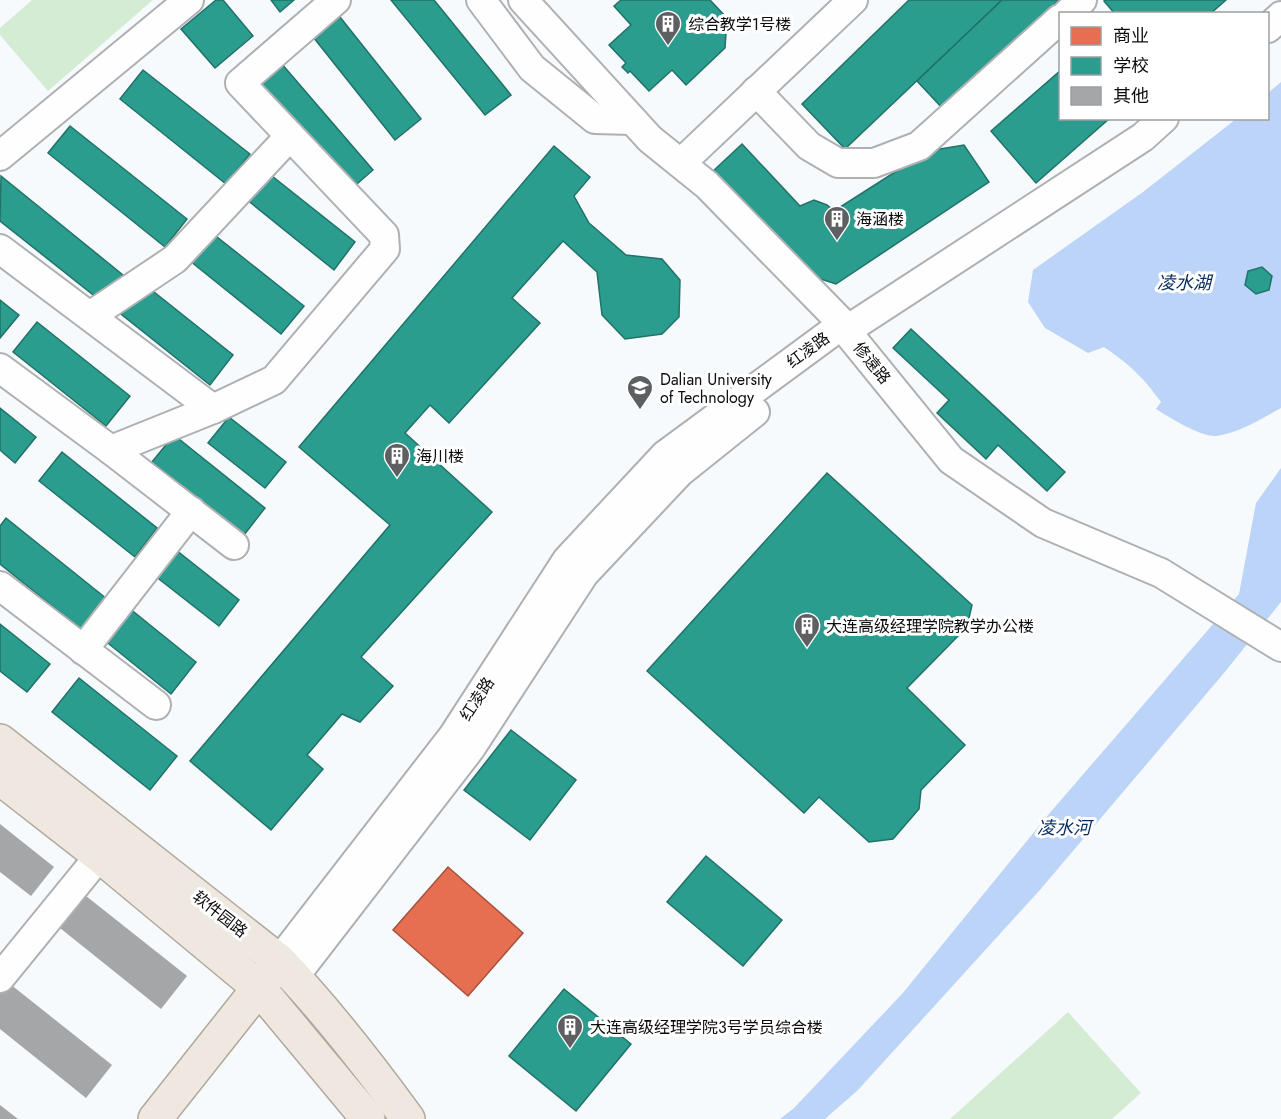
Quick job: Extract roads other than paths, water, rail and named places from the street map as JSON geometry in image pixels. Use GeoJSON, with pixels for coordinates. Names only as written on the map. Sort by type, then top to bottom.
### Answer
{"type":"FeatureCollection","features":[{"type":"Feature","properties":{"kind":"main road","name":"软件园路"},"geometry":{"type":"LineString","coordinates":[[0,741],[266,996],[368,1119]]}},
{"type":"Feature","properties":{"kind":"main road","name":"软件园路"},"geometry":{"type":"LineString","coordinates":[[0,778],[109,845],[287,969],[370,1068],[408,1119]]}},
{"type":"Feature","properties":{"kind":"main road","name":"红凌路"},"geometry":{"type":"LineString","coordinates":[[183,1119],[266,996],[287,969]]}},
{"type":"Feature","properties":{"kind":"main road","name":"红凌路"},"geometry":{"type":"LineString","coordinates":[[155,1119],[266,996]]}},
{"type":"Feature","properties":{"kind":"street"},"geometry":{"type":"LineString","coordinates":[[5,144],[189,0]]}},
{"type":"Feature","properties":{"kind":"street"},"geometry":{"type":"LineString","coordinates":[[111,450],[213,410],[274,381],[385,249],[384,235],[240,83],[336,0]]}},
{"type":"Feature","properties":{"kind":"street"},"geometry":{"type":"LineString","coordinates":[[481,0],[532,68],[595,118],[632,120]]}},
{"type":"Feature","properties":{"kind":"street","name":"修遠路"},"geometry":{"type":"LineString","coordinates":[[523,0],[650,139],[707,185],[847,330],[951,460],[1043,523],[1161,573],[1281,647]]}},
{"type":"Feature","properties":{"kind":"street"},"geometry":{"type":"LineString","coordinates":[[681,163],[853,0]]}},
{"type":"Feature","properties":{"kind":"street"},"geometry":{"type":"LineString","coordinates":[[1068,12],[1082,0]]}},
{"type":"Feature","properties":{"kind":"street"},"geometry":{"type":"LineString","coordinates":[[1269,27],[1281,16]]}},
{"type":"Feature","properties":{"kind":"street"},"geometry":{"type":"LineString","coordinates":[[756,91],[809,146],[838,163],[874,163],[919,146],[1059,20]]}},
{"type":"Feature","properties":{"kind":"street","name":"红凌路"},"geometry":{"type":"LineString","coordinates":[[287,969],[471,749],[584,574],[680,472],[847,330],[1143,137],[1162,120]]}},
{"type":"Feature","properties":{"kind":"street"},"geometry":{"type":"LineString","coordinates":[[90,316],[175,259],[290,136]]}},
{"type":"Feature","properties":{"kind":"street"},"geometry":{"type":"LineString","coordinates":[[0,249],[213,410]]}},
{"type":"Feature","properties":{"kind":"street"},"geometry":{"type":"LineString","coordinates":[[0,368],[234,545]]}},
{"type":"Feature","properties":{"kind":"street"},"geometry":{"type":"LineString","coordinates":[[83,650],[191,512]]}},
{"type":"Feature","properties":{"kind":"street"},"geometry":{"type":"LineString","coordinates":[[0,586],[156,705]]}},
{"type":"Feature","properties":{"kind":"street"},"geometry":{"type":"LineString","coordinates":[[0,978],[109,845]]}},
{"type":"Feature","properties":{"kind":"water","name":"凌水湖"},"geometry":{"type":"Polygon","coordinates":[[[1281,82],[1281,408],[1241,429],[1216,436],[1209,435],[1185,426],[1156,409],[1161,402],[1148,385],[1128,365],[1104,347],[1088,353],[1045,328],[1028,302],[1033,270],[1143,192],[1235,120],[1269,120],[1269,92],[1281,82]]]}},
{"type":"Feature","properties":{"kind":"water","name":"凌水河"},"geometry":{"type":"Polygon","coordinates":[[[1281,468],[1281,602],[1224,673],[1039,891],[858,1090],[825,1119],[780,1119],[794,1108],[902,994],[1048,815],[1239,594],[1256,503],[1281,468]]]}},
{"type":"Feature","properties":{"kind":"place","name":"综合教学1号楼"},"geometry":{"type":"Point","coordinates":[668,47]}},
{"type":"Feature","properties":{"kind":"place","name":"海涵楼"},"geometry":{"type":"Point","coordinates":[837,242]}},
{"type":"Feature","properties":{"kind":"place","name":"Dalian University of Technology"},"geometry":{"type":"Point","coordinates":[640,411]}},
{"type":"Feature","properties":{"kind":"place","name":"海川楼"},"geometry":{"type":"Point","coordinates":[397,479]}},
{"type":"Feature","properties":{"kind":"place","name":"大连高级经理学院教学办公楼"},"geometry":{"type":"Point","coordinates":[807,649]}},
{"type":"Feature","properties":{"kind":"place","name":"大连高级经理学院3号学员综合楼"},"geometry":{"type":"Point","coordinates":[570,1050]}}]}
